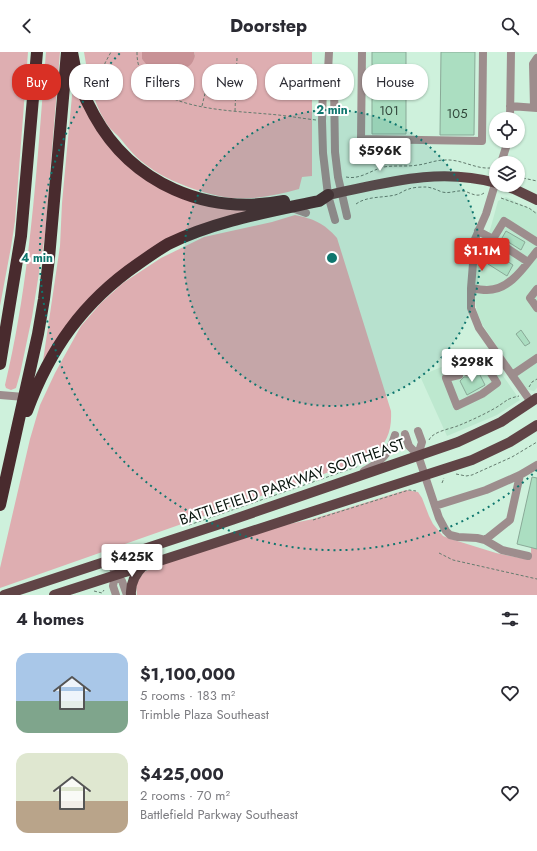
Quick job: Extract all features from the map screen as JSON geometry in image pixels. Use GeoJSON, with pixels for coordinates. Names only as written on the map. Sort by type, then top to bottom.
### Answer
{"type":"FeatureCollection","features":[{"type":"Feature","properties":{"kind":"highway"},"geometry":{"type":"LineString","coordinates":[[0,364],[21,236],[36,52]]}},
{"type":"Feature","properties":{"kind":"highway"},"geometry":{"type":"LineString","coordinates":[[0,504],[38,334],[47,276],[68,52]]}},
{"type":"Feature","properties":{"kind":"highway"},"geometry":{"type":"LineString","coordinates":[[72,52],[80,84],[88,104],[101,129],[115,147],[138,169],[160,183],[186,195],[214,202],[238,205],[275,202],[317,194],[334,194]]}},
{"type":"Feature","properties":{"kind":"highway"},"geometry":{"type":"LineString","coordinates":[[10,459],[36,388],[48,363],[76,320],[91,303],[132,269],[168,244],[234,220],[319,201],[334,194]]}},
{"type":"Feature","properties":{"kind":"highway"},"geometry":{"type":"LineString","coordinates":[[0,349],[6,329]]}},
{"type":"Feature","properties":{"kind":"main road"},"geometry":{"type":"LineString","coordinates":[[334,194],[395,180],[423,176],[464,177],[489,181]]}},
{"type":"Feature","properties":{"kind":"main road"},"geometry":{"type":"LineString","coordinates":[[520,192],[537,200]]}},
{"type":"Feature","properties":{"kind":"main road","name":"BATTLEFIELD PARKWAY SOUTHEAST"},"geometry":{"type":"LineString","coordinates":[[4,595],[458,442],[491,428],[534,400]]}},
{"type":"Feature","properties":{"kind":"main road","name":"BATTLEFIELD PARKWAY SOUTHEAST"},"geometry":{"type":"LineString","coordinates":[[54,595],[472,460],[510,442],[537,425]]}},
{"type":"Feature","properties":{"kind":"main road"},"geometry":{"type":"LineString","coordinates":[[131,595],[130,588],[133,580],[144,565]]}},
{"type":"Feature","properties":{"kind":"street"},"geometry":{"type":"LineString","coordinates":[[328,64],[329,52]]}},
{"type":"Feature","properties":{"kind":"street"},"geometry":{"type":"LineString","coordinates":[[362,52],[361,139],[482,141],[483,52]]}},
{"type":"Feature","properties":{"kind":"street"},"geometry":{"type":"LineString","coordinates":[[510,112],[511,52]]}},
{"type":"Feature","properties":{"kind":"street"},"geometry":{"type":"LineString","coordinates":[[510,106],[535,107],[534,64],[537,58]]}},
{"type":"Feature","properties":{"kind":"street"},"geometry":{"type":"LineString","coordinates":[[323,100],[323,153],[334,194],[347,216]]}},
{"type":"Feature","properties":{"kind":"street"},"geometry":{"type":"LineString","coordinates":[[334,100],[336,158],[334,194],[335,220]]}},
{"type":"Feature","properties":{"kind":"street"},"geometry":{"type":"LineString","coordinates":[[495,192],[475,239],[471,308],[479,328],[500,360],[524,393],[534,400]]}},
{"type":"Feature","properties":{"kind":"street"},"geometry":{"type":"LineString","coordinates":[[285,208],[293,208],[306,213]]}},
{"type":"Feature","properties":{"kind":"street"},"geometry":{"type":"LineString","coordinates":[[493,238],[504,221],[537,242]]}},
{"type":"Feature","properties":{"kind":"street"},"geometry":{"type":"LineString","coordinates":[[478,231],[493,238],[528,262]]}},
{"type":"Feature","properties":{"kind":"street"},"geometry":{"type":"LineString","coordinates":[[471,288],[487,290],[505,286],[520,272],[537,251]]}},
{"type":"Feature","properties":{"kind":"street"},"geometry":{"type":"LineString","coordinates":[[537,289],[530,298],[537,308]]}},
{"type":"Feature","properties":{"kind":"street"},"geometry":{"type":"LineString","coordinates":[[512,375],[537,358]]}},
{"type":"Feature","properties":{"kind":"street"},"geometry":{"type":"LineString","coordinates":[[487,367],[500,360]]}},
{"type":"Feature","properties":{"kind":"street"},"geometry":{"type":"LineString","coordinates":[[459,375],[446,378],[457,406],[482,394],[497,383],[487,367],[480,362],[467,372]]}},
{"type":"Feature","properties":{"kind":"street"},"geometry":{"type":"LineString","coordinates":[[0,395],[24,397]]}},
{"type":"Feature","properties":{"kind":"street"},"geometry":{"type":"LineString","coordinates":[[418,431],[422,442],[418,455]]}},
{"type":"Feature","properties":{"kind":"street"},"geometry":{"type":"LineString","coordinates":[[405,434],[409,446],[418,455],[439,518],[450,535],[458,538],[477,538],[485,540],[502,550],[528,556]]}},
{"type":"Feature","properties":{"kind":"street"},"geometry":{"type":"LineString","coordinates":[[352,478],[382,460],[390,450],[395,435]]}},
{"type":"Feature","properties":{"kind":"street"},"geometry":{"type":"LineString","coordinates":[[435,506],[486,490],[520,475],[537,465]]}},
{"type":"Feature","properties":{"kind":"street"},"geometry":{"type":"LineString","coordinates":[[485,540],[510,520],[520,475]]}},
{"type":"Feature","properties":{"kind":"street"},"geometry":{"type":"LineString","coordinates":[[111,560],[115,575],[113,586],[116,595]]}},
{"type":"Feature","properties":{"kind":"street"},"geometry":{"type":"LineString","coordinates":[[115,575],[122,581],[127,595]]}},
{"type":"Feature","properties":{"kind":"path"},"geometry":{"type":"LineString","coordinates":[[105,64],[111,52]]}},
{"type":"Feature","properties":{"kind":"path"},"geometry":{"type":"LineString","coordinates":[[137,52],[138,65],[143,76],[157,90],[173,98],[202,106],[322,121]]}},
{"type":"Feature","properties":{"kind":"path"},"geometry":{"type":"LineString","coordinates":[[235,111],[238,58]]}},
{"type":"Feature","properties":{"kind":"path"},"geometry":{"type":"LineString","coordinates":[[202,106],[203,100]]}},
{"type":"Feature","properties":{"kind":"path"},"geometry":{"type":"LineString","coordinates":[[346,177],[358,177],[385,167],[418,165],[446,160],[456,160],[481,168],[489,168]]}},
{"type":"Feature","properties":{"kind":"path"},"geometry":{"type":"LineString","coordinates":[[525,178],[537,181]]}},
{"type":"Feature","properties":{"kind":"path"},"geometry":{"type":"LineString","coordinates":[[356,204],[367,198],[397,194],[409,189],[417,188],[433,188],[442,192],[450,193],[465,191],[479,195],[484,193]]}},
{"type":"Feature","properties":{"kind":"path"},"geometry":{"type":"LineString","coordinates":[[500,198],[529,208],[537,214]]}},
{"type":"Feature","properties":{"kind":"path"},"geometry":{"type":"LineString","coordinates":[[429,440],[431,436],[437,433],[498,407],[504,401],[512,397],[518,397],[530,389],[530,385],[537,379]]}},
{"type":"Feature","properties":{"kind":"path"},"geometry":{"type":"LineString","coordinates":[[451,474],[466,476],[472,475],[512,457],[537,442]]}},
{"type":"Feature","properties":{"kind":"path"},"geometry":{"type":"LineString","coordinates":[[189,525],[360,465]]}},
{"type":"Feature","properties":{"kind":"path"},"geometry":{"type":"LineString","coordinates":[[442,483],[446,476]]}},
{"type":"Feature","properties":{"kind":"path"},"geometry":{"type":"LineString","coordinates":[[439,553],[453,560],[537,579]]}},
{"type":"Feature","properties":{"kind":"path"},"geometry":{"type":"LineString","coordinates":[[93,591],[97,591],[104,595]]}},
{"type":"Feature","properties":{"kind":"shaded area"},"geometry":{"type":"Polygon","coordinates":[[[0,52],[28,52],[27,64],[12,64],[12,100],[24,100],[15,221],[0,306],[0,52]]]}},
{"type":"Feature","properties":{"kind":"shaded area"},"geometry":{"type":"Polygon","coordinates":[[[46,52],[60,52],[59,64],[45,64],[46,52]]]}},
{"type":"Feature","properties":{"kind":"shaded area"},"geometry":{"type":"Polygon","coordinates":[[[84,52],[142,52],[142,59],[152,64],[131,64],[131,100],[194,100],[194,64],[187,64],[195,56],[194,52],[312,52],[312,64],[265,64],[265,100],[312,100],[312,176],[302,177],[299,189],[248,198],[231,198],[210,194],[177,183],[157,173],[129,149],[106,123],[97,105],[95,100],[123,100],[123,64],[86,64],[84,52]]]}},
{"type":"Feature","properties":{"kind":"shaded area"},"geometry":{"type":"Polygon","coordinates":[[[142,52],[194,52],[195,56],[190,64],[146,64],[142,59],[142,52]]]}},
{"type":"Feature","properties":{"kind":"shaded area"},"geometry":{"type":"Polygon","coordinates":[[[42,100],[56,100],[45,235],[32,317],[20,374],[16,388],[11,390],[6,388],[5,385],[21,303],[36,177],[42,100]]]}},
{"type":"Feature","properties":{"kind":"shaded area"},"geometry":{"type":"Polygon","coordinates":[[[72,100],[82,100],[83,105],[153,184],[181,198],[212,207],[252,210],[135,260],[101,286],[69,324],[43,361],[60,246],[62,203],[72,100]]]}},
{"type":"Feature","properties":{"kind":"shaded area"},"geometry":{"type":"Polygon","coordinates":[[[506,197],[537,212],[537,388],[534,391],[525,389],[482,324],[477,312],[475,299],[475,275],[477,265],[490,230],[498,201],[506,197]]]}},
{"type":"Feature","properties":{"kind":"shaded area"},"geometry":{"type":"Polygon","coordinates":[[[295,215],[318,222],[337,238],[391,411],[391,425],[385,442],[372,457],[0,588],[0,568],[30,439],[40,405],[55,373],[81,326],[101,303],[123,283],[161,258],[204,237],[272,222],[295,215]]]}},
{"type":"Feature","properties":{"kind":"shaded area"},"geometry":{"type":"Polygon","coordinates":[[[484,349],[520,400],[497,415],[447,436],[420,376],[484,349]]]}},
{"type":"Feature","properties":{"kind":"shaded area"},"geometry":{"type":"Polygon","coordinates":[[[406,490],[418,492],[433,524],[443,536],[496,553],[530,560],[531,547],[537,549],[537,595],[137,595],[136,584],[144,572],[164,563],[270,528],[313,519],[406,490]]]}},
{"type":"Feature","properties":{"kind":"building"},"geometry":{"type":"Polygon","coordinates":[[[372,52],[406,52],[406,64],[372,64],[372,52]]]}},
{"type":"Feature","properties":{"kind":"building"},"geometry":{"type":"Polygon","coordinates":[[[441,52],[475,52],[474,135],[440,135],[441,52]]]}},
{"type":"Feature","properties":{"kind":"building"},"geometry":{"type":"Polygon","coordinates":[[[372,100],[406,100],[406,134],[372,134],[372,100]]]}},
{"type":"Feature","properties":{"kind":"building"},"geometry":{"type":"Polygon","coordinates":[[[506,231],[525,242],[521,250],[502,238],[506,231]]]}},
{"type":"Feature","properties":{"kind":"building"},"geometry":{"type":"Polygon","coordinates":[[[488,245],[495,249],[494,251],[513,265],[507,276],[488,264],[490,260],[482,256],[488,245]]]}},
{"type":"Feature","properties":{"kind":"building"},"geometry":{"type":"Polygon","coordinates":[[[521,330],[530,343],[525,346],[516,334],[521,330]]]}},
{"type":"Feature","properties":{"kind":"building"},"geometry":{"type":"Polygon","coordinates":[[[478,371],[485,385],[467,395],[460,381],[464,377],[470,377],[478,371]]]}},
{"type":"Feature","properties":{"kind":"building"},"geometry":{"type":"Polygon","coordinates":[[[532,477],[537,478],[537,549],[517,544],[532,477]]]}}]}
